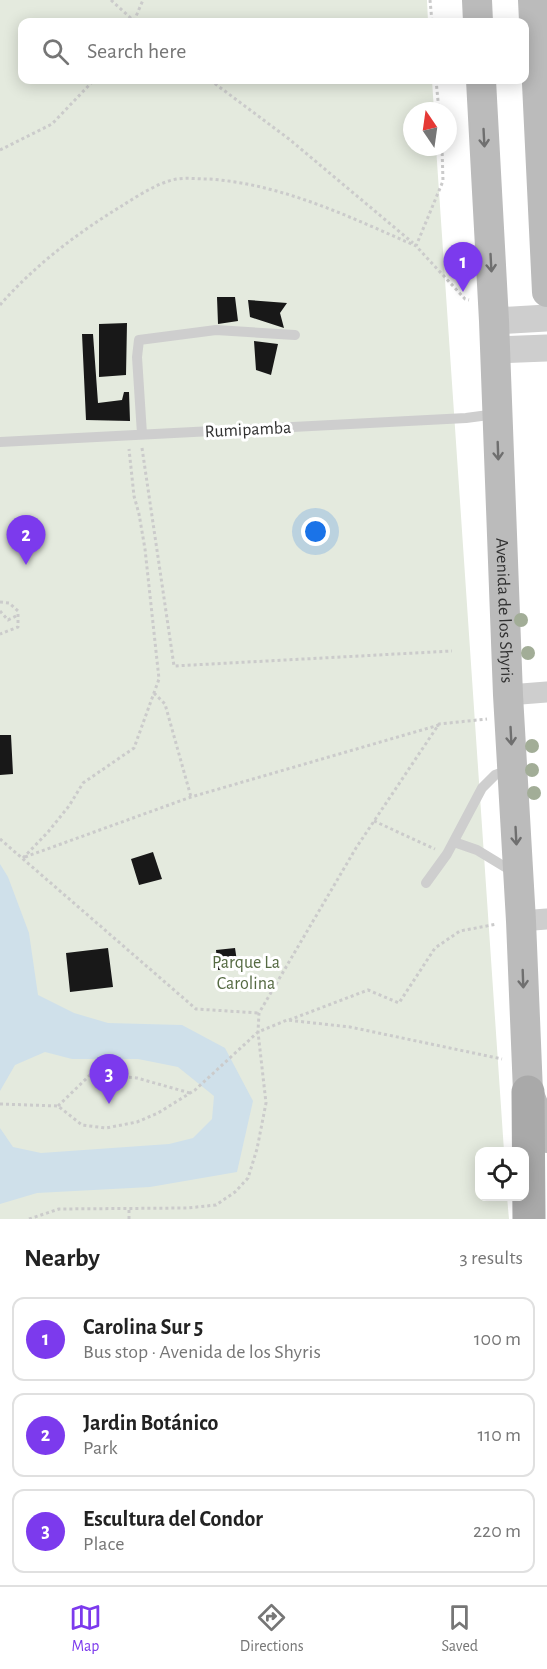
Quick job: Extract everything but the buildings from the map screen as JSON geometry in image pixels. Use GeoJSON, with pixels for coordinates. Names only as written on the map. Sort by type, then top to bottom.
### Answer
{"type":"FeatureCollection","features":[{"type":"Feature","properties":{"kind":"main road"},"geometry":{"type":"LineString","coordinates":[[477,0],[478,18]]}},
{"type":"Feature","properties":{"kind":"main road"},"geometry":{"type":"LineString","coordinates":[[533,0],[547,292]]}},
{"type":"Feature","properties":{"kind":"main road","name":"Avenida de los Shyris"},"geometry":{"type":"LineString","coordinates":[[481,84],[488,324],[496,414],[508,695],[524,921],[528,1092],[547,1138]]}},
{"type":"Feature","properties":{"kind":"main road"},"geometry":{"type":"LineString","coordinates":[[528,1092],[529,1219]]}},
{"type":"Feature","properties":{"kind":"street"},"geometry":{"type":"LineString","coordinates":[[488,324],[547,318]]}},
{"type":"Feature","properties":{"kind":"street"},"geometry":{"type":"LineString","coordinates":[[488,324],[547,348]]}},
{"type":"Feature","properties":{"kind":"street"},"geometry":{"type":"LineString","coordinates":[[508,695],[547,692]]}},
{"type":"Feature","properties":{"kind":"lane"},"geometry":{"type":"LineString","coordinates":[[142,434],[137,357],[139,340],[216,330],[295,335]]}},
{"type":"Feature","properties":{"kind":"lane","name":"Rumipamba"},"geometry":{"type":"LineString","coordinates":[[0,442],[466,418],[496,414]]}},
{"type":"Feature","properties":{"kind":"lane"},"geometry":{"type":"LineString","coordinates":[[426,883],[454,842],[482,788],[495,776],[513,769]]}},
{"type":"Feature","properties":{"kind":"lane"},"geometry":{"type":"LineString","coordinates":[[454,842],[477,850],[519,875]]}},
{"type":"Feature","properties":{"kind":"path"},"geometry":{"type":"LineString","coordinates":[[111,0],[130,18]]}},
{"type":"Feature","properties":{"kind":"path"},"geometry":{"type":"LineString","coordinates":[[136,18],[143,0]]}},
{"type":"Feature","properties":{"kind":"path"},"geometry":{"type":"LineString","coordinates":[[430,0],[432,18]]}},
{"type":"Feature","properties":{"kind":"path"},"geometry":{"type":"LineString","coordinates":[[0,150],[52,124],[90,84]]}},
{"type":"Feature","properties":{"kind":"path"},"geometry":{"type":"LineString","coordinates":[[215,84],[289,139],[416,246],[488,324]]}},
{"type":"Feature","properties":{"kind":"path"},"geometry":{"type":"LineString","coordinates":[[436,84],[438,102]]}},
{"type":"Feature","properties":{"kind":"path"},"geometry":{"type":"LineString","coordinates":[[416,246],[442,181],[442,156]]}},
{"type":"Feature","properties":{"kind":"path"},"geometry":{"type":"LineString","coordinates":[[0,305],[45,261],[75,236],[144,192],[172,180],[194,178],[234,181],[276,190],[348,216],[416,246]]}},
{"type":"Feature","properties":{"kind":"path"},"geometry":{"type":"LineString","coordinates":[[23,858],[69,806],[83,783],[135,748],[159,679],[145,549],[134,496],[127,435]]}},
{"type":"Feature","properties":{"kind":"path"},"geometry":{"type":"LineString","coordinates":[[142,448],[174,666],[452,651]]}},
{"type":"Feature","properties":{"kind":"path"},"geometry":{"type":"LineString","coordinates":[[0,602],[9,603],[18,611],[18,627],[0,634]]}},
{"type":"Feature","properties":{"kind":"path"},"geometry":{"type":"LineString","coordinates":[[0,611],[8,620],[18,615]]}},
{"type":"Feature","properties":{"kind":"path"},"geometry":{"type":"LineString","coordinates":[[154,693],[165,704],[191,797]]}},
{"type":"Feature","properties":{"kind":"path"},"geometry":{"type":"LineString","coordinates":[[23,858],[191,797],[440,724],[491,718]]}},
{"type":"Feature","properties":{"kind":"path"},"geometry":{"type":"LineString","coordinates":[[28,1219],[59,1209],[187,1208],[216,1205],[236,1192],[248,1178],[257,1149],[266,1103],[258,1032],[259,1013],[356,848],[440,724]]}},
{"type":"Feature","properties":{"kind":"path"},"geometry":{"type":"LineString","coordinates":[[374,821],[439,850]]}},
{"type":"Feature","properties":{"kind":"path"},"geometry":{"type":"LineString","coordinates":[[0,839],[196,1009],[259,1013]]}},
{"type":"Feature","properties":{"kind":"path"},"geometry":{"type":"LineString","coordinates":[[1,1104],[58,1106],[82,1125],[106,1128],[137,1122],[158,1113],[195,1090],[258,1032],[368,990],[399,1003],[435,948],[460,931],[524,921]]}},
{"type":"Feature","properties":{"kind":"path"},"geometry":{"type":"LineString","coordinates":[[287,1020],[350,1027],[510,1061]]}},
{"type":"Feature","properties":{"kind":"path"},"geometry":{"type":"LineString","coordinates":[[58,1106],[91,1074],[137,1078],[190,1093]]}},
{"type":"Feature","properties":{"kind":"path"},"geometry":{"type":"LineString","coordinates":[[129,1208],[129,1219]]}},
{"type":"Feature","properties":{"kind":"green space","name":"Parque La Carolina"},"geometry":{"type":"Polygon","coordinates":[[[0,0],[427,0],[428,18],[18,18],[18,84],[432,84],[433,102],[403,102],[403,156],[437,156],[504,1147],[475,1147],[475,1201],[507,1201],[509,1219],[0,1219],[0,0]]]}},
{"type":"Feature","properties":{"kind":"shaded area"},"geometry":{"type":"Polygon","coordinates":[[[0,864],[8,877],[29,933],[38,995],[74,1013],[108,1023],[182,1025],[225,1048],[253,1101],[237,1172],[150,1187],[37,1193],[0,1204],[0,1128],[13,1147],[41,1153],[169,1144],[193,1138],[212,1119],[214,1096],[178,1067],[138,1059],[72,1059],[45,1052],[15,1065],[0,1091],[0,864]]]}},
{"type":"Feature","properties":{"kind":"place","name":"Carolina Sur 5"},"geometry":{"type":"Point","coordinates":[463,292]}},
{"type":"Feature","properties":{"kind":"place","name":"Jardin Botánico"},"geometry":{"type":"Point","coordinates":[26,565]}},
{"type":"Feature","properties":{"kind":"place","name":"Escultura del Condor"},"geometry":{"type":"Point","coordinates":[109,1104]}}]}
